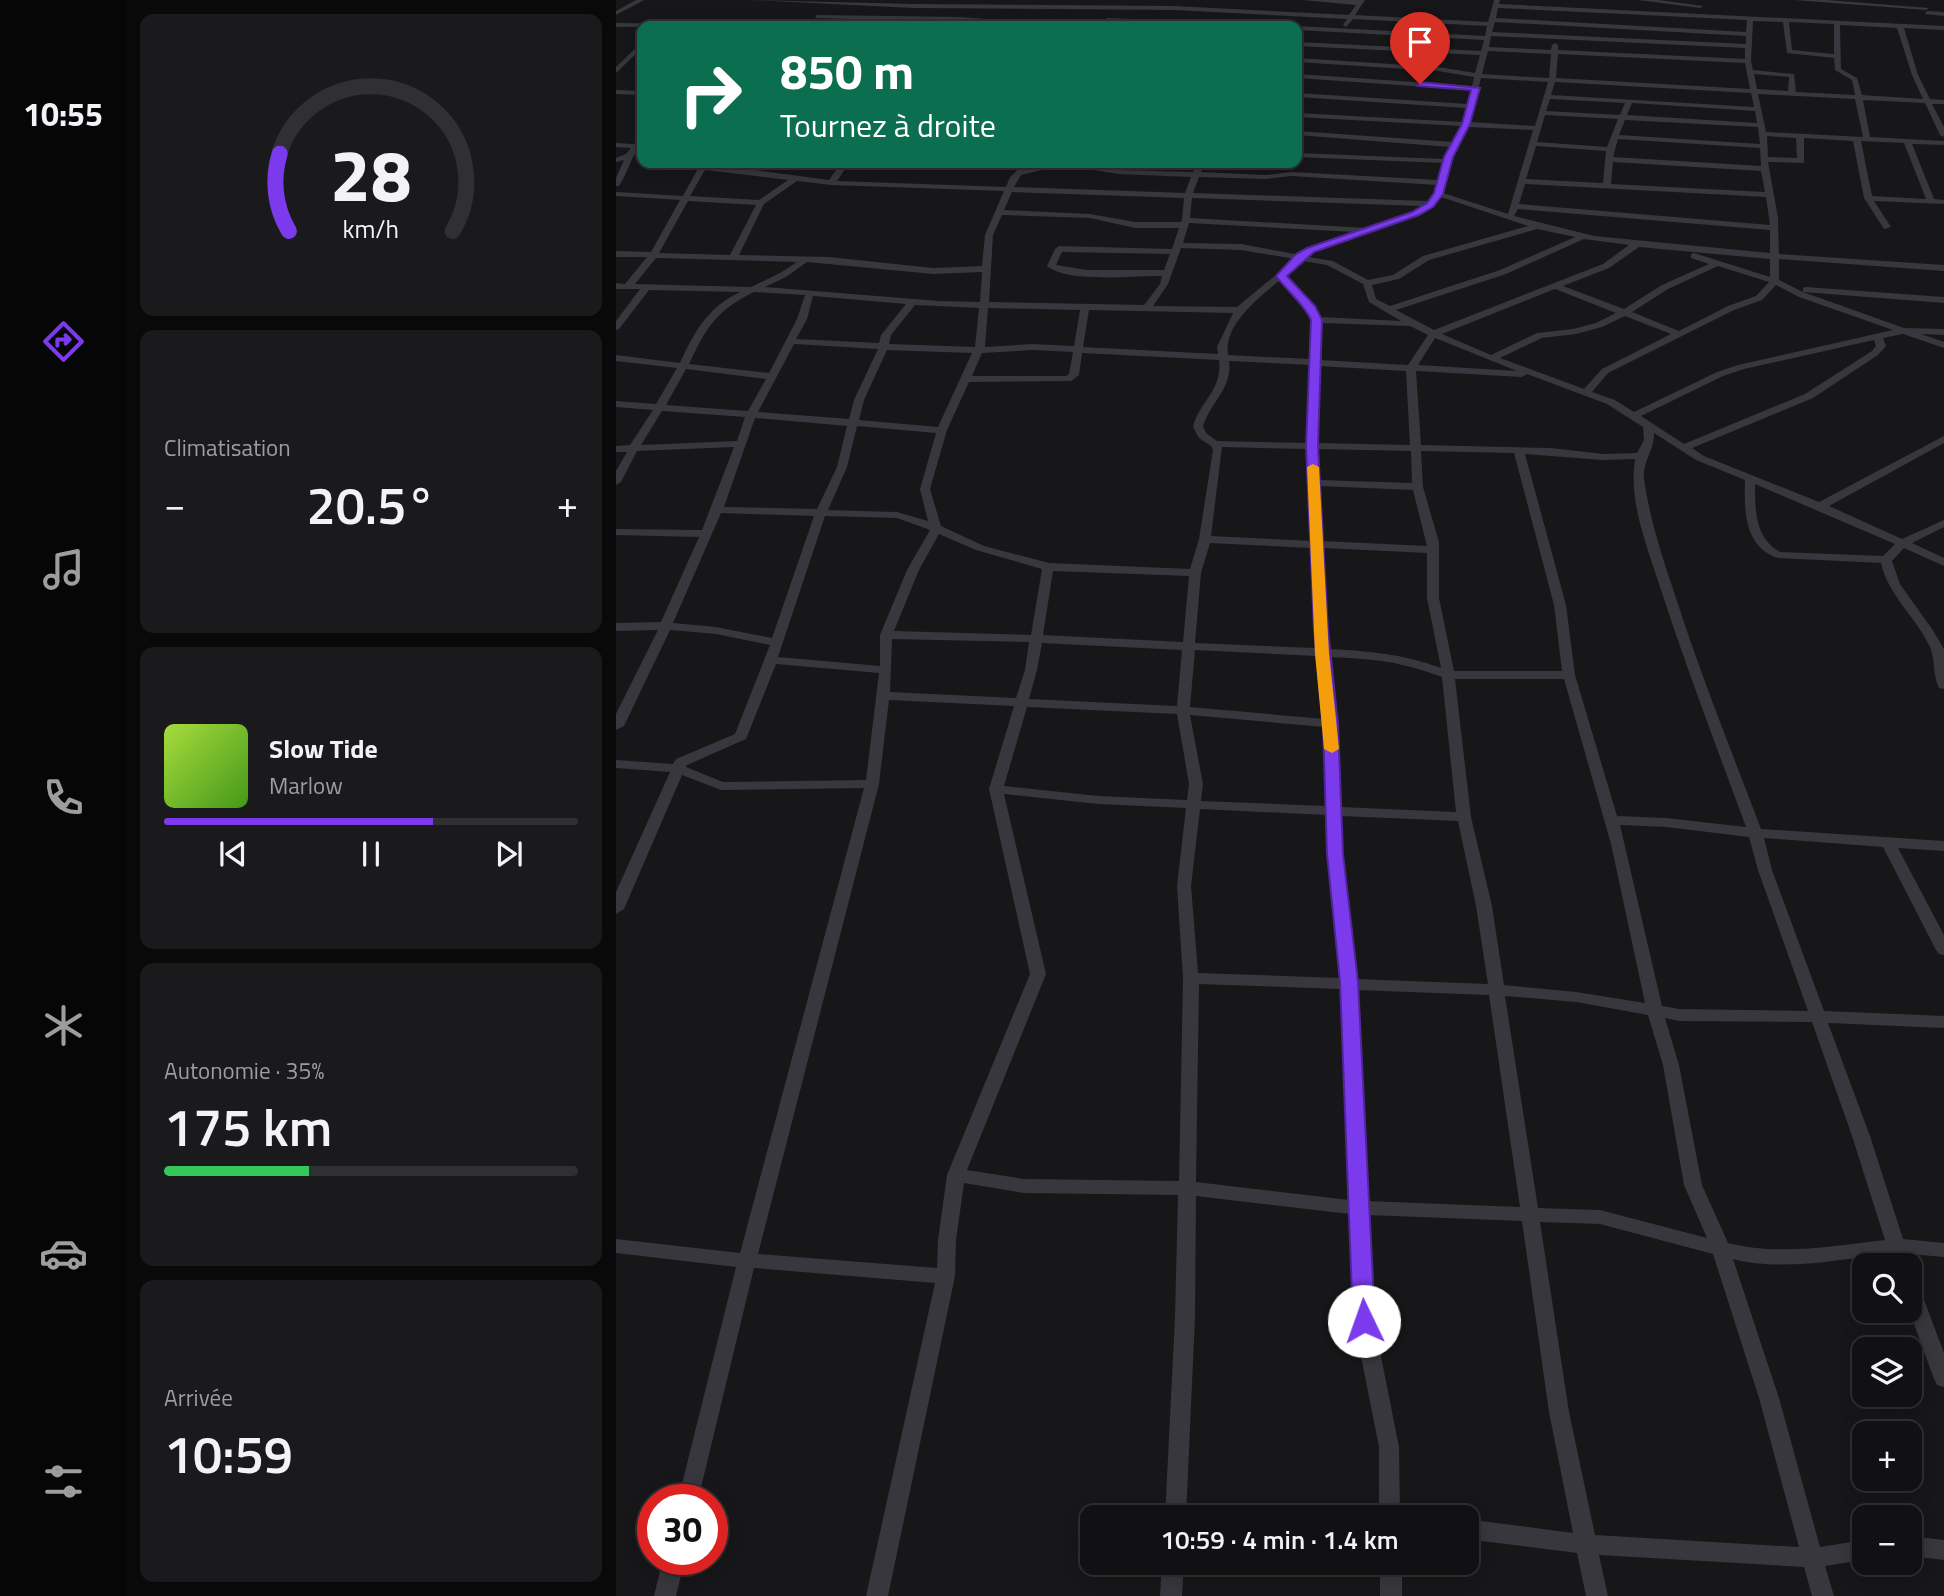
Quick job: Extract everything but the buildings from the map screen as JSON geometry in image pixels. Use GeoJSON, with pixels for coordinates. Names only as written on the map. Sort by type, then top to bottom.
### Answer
{"type":"FeatureCollection","features":[{"type":"Feature","properties":{"kind":"street"},"geometry":{"type":"LineString","coordinates":[[616,13],[641,0]]}},
{"type":"Feature","properties":{"kind":"street"},"geometry":{"type":"LineString","coordinates":[[754,0],[1205,9],[1352,18],[1692,29],[1749,34]]}},
{"type":"Feature","properties":{"kind":"street"},"geometry":{"type":"LineString","coordinates":[[1063,21],[1062,12],[1079,0]]}},
{"type":"Feature","properties":{"kind":"street"},"geometry":{"type":"LineString","coordinates":[[1107,20],[1122,0]]}},
{"type":"Feature","properties":{"kind":"street"},"geometry":{"type":"LineString","coordinates":[[1198,21],[1214,0]]}},
{"type":"Feature","properties":{"kind":"street"},"geometry":{"type":"LineString","coordinates":[[1302,107],[1361,1],[1304,0]]}},
{"type":"Feature","properties":{"kind":"street"},"geometry":{"type":"LineString","coordinates":[[1575,24],[1584,0]]}},
{"type":"Feature","properties":{"kind":"street"},"geometry":{"type":"LineString","coordinates":[[1641,0],[1700,3],[1692,29]]}},
{"type":"Feature","properties":{"kind":"street"},"geometry":{"type":"LineString","coordinates":[[1797,0],[1944,14]]}},
{"type":"Feature","properties":{"kind":"street"},"geometry":{"type":"LineString","coordinates":[[1925,0],[1929,27]]}},
{"type":"Feature","properties":{"kind":"street"},"geometry":{"type":"LineString","coordinates":[[813,21],[834,1]]}},
{"type":"Feature","properties":{"kind":"street"},"geometry":{"type":"LineString","coordinates":[[1809,1],[1811,21]]}},
{"type":"Feature","properties":{"kind":"street"},"geometry":{"type":"LineString","coordinates":[[960,19],[971,3]]}},
{"type":"Feature","properties":{"kind":"street"},"geometry":{"type":"LineString","coordinates":[[1641,456],[1603,457],[1551,451],[1215,444],[1203,436],[1198,427],[1200,419],[1219,392],[1225,368],[1222,346],[1239,310],[1311,250],[1415,214],[1430,205],[1439,194],[1447,161],[1457,145],[1472,106],[1483,51],[1497,3],[1580,11],[1944,28]]}},
{"type":"Feature","properties":{"kind":"street"},"geometry":{"type":"LineString","coordinates":[[817,17],[993,21]]}},
{"type":"Feature","properties":{"kind":"street"},"geometry":{"type":"LineString","coordinates":[[1587,391],[1605,371],[1759,298],[1775,281],[1775,228],[1765,164],[1763,129],[1748,61],[1750,19]]}},
{"type":"Feature","properties":{"kind":"street"},"geometry":{"type":"LineString","coordinates":[[1107,20],[1125,21]]}},
{"type":"Feature","properties":{"kind":"street"},"geometry":{"type":"LineString","coordinates":[[1786,20],[1788,52],[1836,56]]}},
{"type":"Feature","properties":{"kind":"street"},"geometry":{"type":"LineString","coordinates":[[1837,23],[1838,70],[1855,79],[1868,198],[1887,227]]}},
{"type":"Feature","properties":{"kind":"street"},"geometry":{"type":"LineString","coordinates":[[1512,219],[1552,80],[1556,38],[1564,24]]}},
{"type":"Feature","properties":{"kind":"street"},"geometry":{"type":"LineString","coordinates":[[616,25],[637,25]]}},
{"type":"Feature","properties":{"kind":"street"},"geometry":{"type":"LineString","coordinates":[[1900,26],[1915,75],[1930,101],[1944,135]]}},
{"type":"Feature","properties":{"kind":"street"},"geometry":{"type":"LineString","coordinates":[[1302,28],[1747,46]]}},
{"type":"Feature","properties":{"kind":"street"},"geometry":{"type":"LineString","coordinates":[[1302,44],[1748,61]]}},
{"type":"Feature","properties":{"kind":"street"},"geometry":{"type":"LineString","coordinates":[[637,58],[619,75],[616,90],[637,92]]}},
{"type":"Feature","properties":{"kind":"street"},"geometry":{"type":"LineString","coordinates":[[1302,60],[1438,69],[1479,76],[1944,102]]}},
{"type":"Feature","properties":{"kind":"street"},"geometry":{"type":"LineString","coordinates":[[1751,72],[1792,75],[1792,93]]}},
{"type":"Feature","properties":{"kind":"street"},"geometry":{"type":"LineString","coordinates":[[1302,76],[1476,88]]}},
{"type":"Feature","properties":{"kind":"street"},"geometry":{"type":"LineString","coordinates":[[1607,186],[1610,149],[1622,117],[1632,101],[1636,85]]}},
{"type":"Feature","properties":{"kind":"street"},"geometry":{"type":"LineString","coordinates":[[1302,95],[1472,106]]}},
{"type":"Feature","properties":{"kind":"street"},"geometry":{"type":"LineString","coordinates":[[1547,97],[1759,108]]}},
{"type":"Feature","properties":{"kind":"street"},"geometry":{"type":"LineString","coordinates":[[1543,113],[1763,129],[1800,136],[1944,144]]}},
{"type":"Feature","properties":{"kind":"street"},"geometry":{"type":"LineString","coordinates":[[1302,115],[1537,128]]}},
{"type":"Feature","properties":{"kind":"street"},"geometry":{"type":"LineString","coordinates":[[1302,133],[1457,145]]}},
{"type":"Feature","properties":{"kind":"street"},"geometry":{"type":"LineString","coordinates":[[1608,159],[1765,164],[1801,161],[1800,136]]}},
{"type":"Feature","properties":{"kind":"street"},"geometry":{"type":"LineString","coordinates":[[1615,137],[1763,146]]}},
{"type":"Feature","properties":{"kind":"street"},"geometry":{"type":"LineString","coordinates":[[1906,141],[1931,201]]}},
{"type":"Feature","properties":{"kind":"street"},"geometry":{"type":"LineString","coordinates":[[1533,144],[1610,149]]}},
{"type":"Feature","properties":{"kind":"street"},"geometry":{"type":"LineString","coordinates":[[616,145],[637,146]]}},
{"type":"Feature","properties":{"kind":"street"},"geometry":{"type":"LineString","coordinates":[[616,184],[629,156],[637,148]]}},
{"type":"Feature","properties":{"kind":"street"},"geometry":{"type":"LineString","coordinates":[[1302,155],[1447,161]]}},
{"type":"Feature","properties":{"kind":"street"},"geometry":{"type":"LineString","coordinates":[[616,160],[629,156]]}},
{"type":"Feature","properties":{"kind":"street"},"geometry":{"type":"LineString","coordinates":[[628,286],[653,256],[703,168]]}},
{"type":"Feature","properties":{"kind":"street"},"geometry":{"type":"LineString","coordinates":[[725,168],[831,183],[1430,205]]}},
{"type":"Feature","properties":{"kind":"street"},"geometry":{"type":"LineString","coordinates":[[831,183],[842,168]]}},
{"type":"Feature","properties":{"kind":"street"},"geometry":{"type":"LineString","coordinates":[[692,1484],[747,1260],[872,784],[886,670],[886,635],[913,570],[936,530],[925,489],[942,430],[980,350],[986,246],[997,212],[1017,174],[1024,168]]}},
{"type":"Feature","properties":{"kind":"street"},"geometry":{"type":"LineString","coordinates":[[1017,174],[1042,168]]}},
{"type":"Feature","properties":{"kind":"street"},"geometry":{"type":"LineString","coordinates":[[1094,168],[1118,172],[1291,174],[1442,183]]}},
{"type":"Feature","properties":{"kind":"street"},"geometry":{"type":"LineString","coordinates":[[1147,308],[1164,284],[1165,273],[1185,223],[1188,195],[1199,168]]}},
{"type":"Feature","properties":{"kind":"street"},"geometry":{"type":"LineString","coordinates":[[733,258],[761,203],[796,178]]}},
{"type":"Feature","properties":{"kind":"street"},"geometry":{"type":"LineString","coordinates":[[1522,181],[1770,195]]}},
{"type":"Feature","properties":{"kind":"street"},"geometry":{"type":"LineString","coordinates":[[616,194],[761,203]]}},
{"type":"Feature","properties":{"kind":"street"},"geometry":{"type":"LineString","coordinates":[[1439,194],[1512,219],[1582,237],[1774,256],[1944,268]]}},
{"type":"Feature","properties":{"kind":"street"},"geometry":{"type":"LineString","coordinates":[[1868,198],[1944,202]]}},
{"type":"Feature","properties":{"kind":"street"},"geometry":{"type":"LineString","coordinates":[[1514,206],[1775,228]]}},
{"type":"Feature","properties":{"kind":"street"},"geometry":{"type":"LineString","coordinates":[[997,212],[1090,216],[1135,225],[1185,223],[1339,226],[1368,230]]}},
{"type":"Feature","properties":{"kind":"street"},"geometry":{"type":"LineString","coordinates":[[1606,240],[1614,215]]}},
{"type":"Feature","properties":{"kind":"street"},"geometry":{"type":"LineString","coordinates":[[1367,283],[1396,277],[1426,258],[1537,226]]}},
{"type":"Feature","properties":{"kind":"street"},"geometry":{"type":"LineString","coordinates":[[1388,310],[1495,275],[1582,237]]}},
{"type":"Feature","properties":{"kind":"street"},"geometry":{"type":"LineString","coordinates":[[1597,1596],[1559,1412],[1484,906],[1464,817],[1448,675],[1433,597],[1432,533],[1418,487],[1411,369],[1433,334],[1557,287],[1621,258],[1637,244]]}},
{"type":"Feature","properties":{"kind":"street"},"geometry":{"type":"LineString","coordinates":[[1659,246],[1775,281],[1944,345]]}},
{"type":"Feature","properties":{"kind":"street"},"geometry":{"type":"LineString","coordinates":[[1165,273],[1065,270],[1051,265],[1059,249],[1176,248],[1251,248],[1337,265],[1367,283],[1372,300],[1433,334],[1587,391],[1683,448],[1944,562]]}},
{"type":"Feature","properties":{"kind":"street"},"geometry":{"type":"LineString","coordinates":[[616,254],[804,260],[933,271],[984,269]]}},
{"type":"Feature","properties":{"kind":"street"},"geometry":{"type":"LineString","coordinates":[[616,482],[631,449],[709,318],[729,301],[790,271],[804,260]]}},
{"type":"Feature","properties":{"kind":"street"},"geometry":{"type":"LineString","coordinates":[[1492,358],[1540,335],[1581,330],[1626,312],[1665,287],[1718,263]]}},
{"type":"Feature","properties":{"kind":"street"},"geometry":{"type":"LineString","coordinates":[[1282,276],[1296,295],[1312,308],[1316,320],[1312,446],[1322,654],[1331,724],[1335,854],[1349,982],[1365,1333],[1389,1447],[1390,1505]]}},
{"type":"Feature","properties":{"kind":"street"},"geometry":{"type":"LineString","coordinates":[[616,286],[810,292],[912,302],[984,305],[1239,310]]}},
{"type":"Feature","properties":{"kind":"street"},"geometry":{"type":"LineString","coordinates":[[616,327],[646,287]]}},
{"type":"Feature","properties":{"kind":"street"},"geometry":{"type":"LineString","coordinates":[[1557,287],[1679,334]]}},
{"type":"Feature","properties":{"kind":"street"},"geometry":{"type":"LineString","coordinates":[[1792,289],[1944,300]]}},
{"type":"Feature","properties":{"kind":"street"},"geometry":{"type":"LineString","coordinates":[[617,726],[666,625],[716,510],[751,416],[769,376],[802,319],[810,292]]}},
{"type":"Feature","properties":{"kind":"street"},"geometry":{"type":"LineString","coordinates":[[616,908],[681,762],[741,736],[849,446],[851,424],[886,335],[912,302]]}},
{"type":"Feature","properties":{"kind":"street"},"geometry":{"type":"LineString","coordinates":[[966,379],[1068,379],[1074,375],[1080,349],[1084,308]]}},
{"type":"Feature","properties":{"kind":"street"},"geometry":{"type":"LineString","coordinates":[[1316,320],[1413,324]]}},
{"type":"Feature","properties":{"kind":"street"},"geometry":{"type":"LineString","coordinates":[[1633,416],[1720,374],[1906,330],[1944,332]]}},
{"type":"Feature","properties":{"kind":"street"},"geometry":{"type":"LineString","coordinates":[[1683,448],[1810,396],[1875,353],[1881,346],[1878,336]]}},
{"type":"Feature","properties":{"kind":"street"},"geometry":{"type":"LineString","coordinates":[[790,341],[882,348],[980,350],[1013,346],[1080,349],[1538,375]]}},
{"type":"Feature","properties":{"kind":"street"},"geometry":{"type":"LineString","coordinates":[[616,358],[769,376]]}},
{"type":"Feature","properties":{"kind":"street"},"geometry":{"type":"LineString","coordinates":[[616,404],[942,430]]}},
{"type":"Feature","properties":{"kind":"street"},"geometry":{"type":"LineString","coordinates":[[1648,426],[1649,440],[1641,456],[1638,475],[1645,521],[1686,648],[1819,1016],[1897,1253]]}},
{"type":"Feature","properties":{"kind":"street"},"geometry":{"type":"LineString","coordinates":[[1820,506],[1944,439]]}},
{"type":"Feature","properties":{"kind":"street"},"geometry":{"type":"LineString","coordinates":[[616,449],[741,444]]}},
{"type":"Feature","properties":{"kind":"street"},"geometry":{"type":"LineString","coordinates":[[1176,1505],[1185,1317],[1191,978],[1184,886],[1196,784],[1183,710],[1195,573],[1205,539],[1218,456],[1215,444]]}},
{"type":"Feature","properties":{"kind":"street"},"geometry":{"type":"LineString","coordinates":[[1519,451],[1560,605],[1569,675],[1611,821],[1655,1013],[1671,1065],[1693,1185],[1721,1249],[1769,1398],[1822,1596]]}},
{"type":"Feature","properties":{"kind":"street"},"geometry":{"type":"LineString","coordinates":[[1750,479],[1755,535],[1768,551],[1779,555],[1886,560],[1903,543],[1944,523]]}},
{"type":"Feature","properties":{"kind":"street"},"geometry":{"type":"LineString","coordinates":[[1314,483],[1418,487]]}},
{"type":"Feature","properties":{"kind":"street"},"geometry":{"type":"LineString","coordinates":[[716,510],[897,515],[915,519],[980,548],[1048,567],[1195,573]]}},
{"type":"Feature","properties":{"kind":"street"},"geometry":{"type":"LineString","coordinates":[[616,532],[706,534]]}},
{"type":"Feature","properties":{"kind":"street"},"geometry":{"type":"LineString","coordinates":[[1205,539],[1433,550]]}},
{"type":"Feature","properties":{"kind":"street"},"geometry":{"type":"LineString","coordinates":[[1886,560],[1893,578],[1940,655],[1940,674],[1944,685]]}},
{"type":"Feature","properties":{"kind":"street"},"geometry":{"type":"LineString","coordinates":[[877,1596],[946,1276],[947,1240],[956,1175],[1038,974],[996,789],[1023,703],[1037,640],[1048,567]]}},
{"type":"Feature","properties":{"kind":"street"},"geometry":{"type":"LineString","coordinates":[[616,627],[666,625],[732,631],[775,642]]}},
{"type":"Feature","properties":{"kind":"street"},"geometry":{"type":"LineString","coordinates":[[886,635],[1391,657],[1448,675],[1569,675]]}},
{"type":"Feature","properties":{"kind":"street"},"geometry":{"type":"LineString","coordinates":[[771,660],[886,670]]}},
{"type":"Feature","properties":{"kind":"street"},"geometry":{"type":"LineString","coordinates":[[883,696],[1183,710],[1331,724]]}},
{"type":"Feature","properties":{"kind":"street"},"geometry":{"type":"LineString","coordinates":[[616,764],[678,769],[721,786],[872,784]]}},
{"type":"Feature","properties":{"kind":"street"},"geometry":{"type":"LineString","coordinates":[[996,789],[1098,800],[1464,817]]}},
{"type":"Feature","properties":{"kind":"street"},"geometry":{"type":"LineString","coordinates":[[1611,821],[1660,820],[1755,833],[1889,845],[1944,846]]}},
{"type":"Feature","properties":{"kind":"street"},"geometry":{"type":"LineString","coordinates":[[1889,845],[1944,950]]}},
{"type":"Feature","properties":{"kind":"street"},"geometry":{"type":"LineString","coordinates":[[1191,978],[1349,982],[1496,990],[1576,997],[1655,1013],[1819,1016],[1944,1022]]}},
{"type":"Feature","properties":{"kind":"street"},"geometry":{"type":"LineString","coordinates":[[956,1175],[1024,1186],[1187,1188],[1358,1208],[1600,1217],[1746,1255],[1774,1257],[1895,1247],[1944,1250]]}},
{"type":"Feature","properties":{"kind":"street"},"geometry":{"type":"LineString","coordinates":[[616,1246],[946,1276]]}},
{"type":"Feature","properties":{"kind":"street"},"geometry":{"type":"LineString","coordinates":[[1922,1319],[1944,1379]]}},
{"type":"Feature","properties":{"kind":"street"},"geometry":{"type":"LineString","coordinates":[[1479,1531],[1586,1544],[1811,1558],[1852,1552]]}},
{"type":"Feature","properties":{"kind":"street"},"geometry":{"type":"LineString","coordinates":[[1922,1547],[1944,1550]]}},
{"type":"Feature","properties":{"kind":"street"},"geometry":{"type":"LineString","coordinates":[[665,1596],[670,1575]]}},
{"type":"Feature","properties":{"kind":"street"},"geometry":{"type":"LineString","coordinates":[[1171,1596],[1172,1575]]}},
{"type":"Feature","properties":{"kind":"street"},"geometry":{"type":"LineString","coordinates":[[1391,1575],[1391,1596]]}},
{"type":"Feature","properties":{"kind":"slow traffic"},"geometry":{"type":"LineString","coordinates":[[1313,467],[1322,654],[1332,749]]}},
{"type":"Feature","properties":{"kind":"route"},"geometry":{"type":"LineString","coordinates":[[1364,1321],[1349,982],[1335,854],[1331,724],[1322,654],[1312,446],[1318,345],[1312,308],[1296,295],[1282,276],[1300,256],[1311,250],[1415,214],[1430,205],[1439,194],[1449,157],[1466,124],[1476,88],[1420,84]]}}]}
